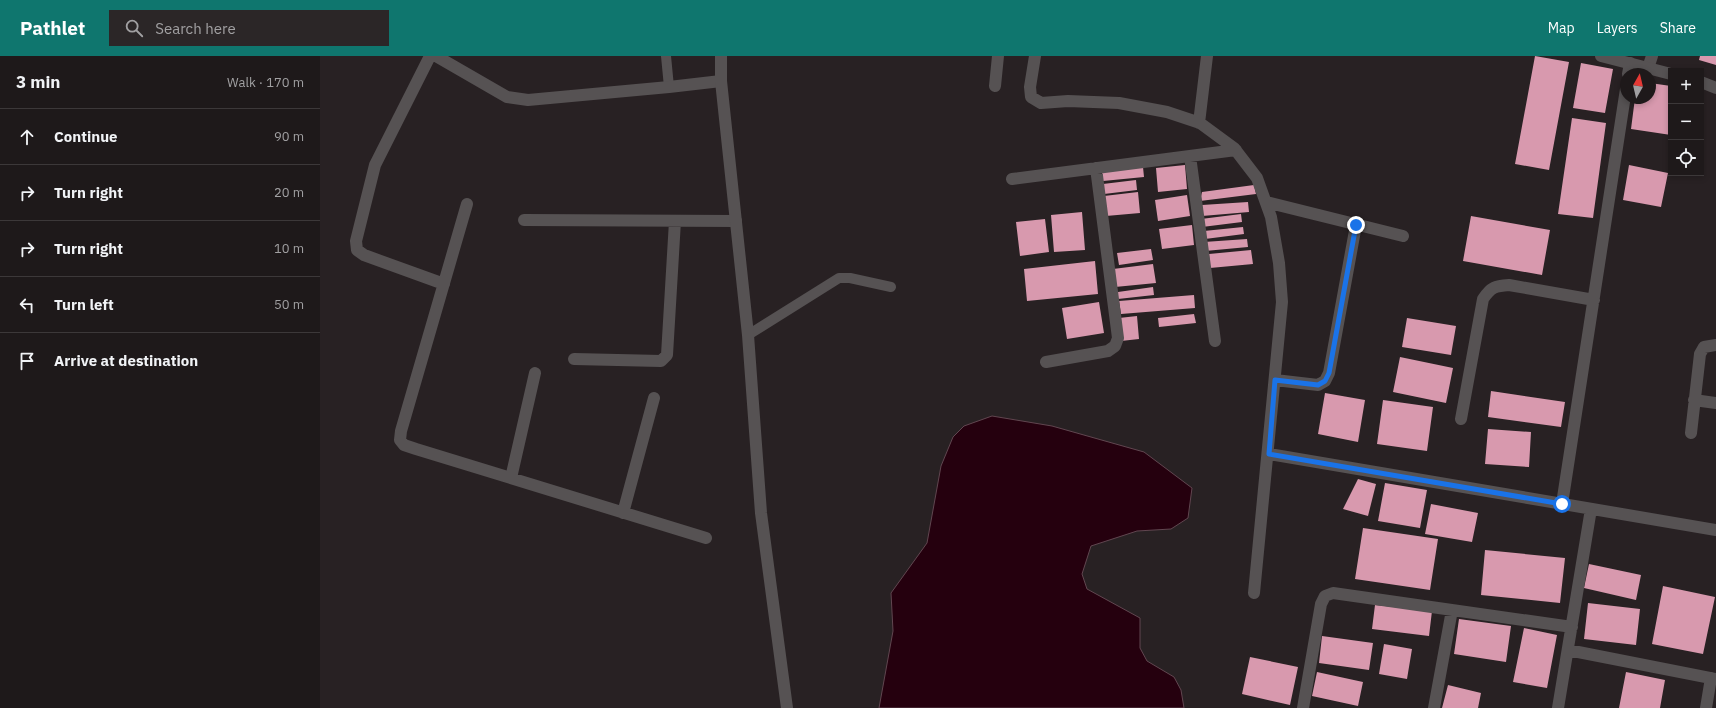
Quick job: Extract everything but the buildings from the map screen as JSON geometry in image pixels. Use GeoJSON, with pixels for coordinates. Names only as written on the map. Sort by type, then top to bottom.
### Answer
{"type":"FeatureCollection","features":[{"type":"Feature","properties":{"kind":"street"},"geometry":{"type":"LineString","coordinates":[[430,56],[375,165],[356,241],[357,250],[364,255],[444,284]]}},
{"type":"Feature","properties":{"kind":"street"},"geometry":{"type":"LineString","coordinates":[[436,56],[501,94],[516,99],[528,100],[721,81]]}},
{"type":"Feature","properties":{"kind":"street"},"geometry":{"type":"LineString","coordinates":[[721,56],[721,81],[748,335],[761,513],[787,708]]}},
{"type":"Feature","properties":{"kind":"street"},"geometry":{"type":"LineString","coordinates":[[995,86],[998,56]]}},
{"type":"Feature","properties":{"kind":"street"},"geometry":{"type":"LineString","coordinates":[[1035,56],[1030,87],[1031,97],[1041,103],[1068,101],[1119,104],[1167,112],[1199,123],[1236,150],[1258,178],[1271,217],[1280,263],[1282,302],[1269,454],[1254,593]]}},
{"type":"Feature","properties":{"kind":"street"},"geometry":{"type":"LineString","coordinates":[[1199,123],[1207,56]]}},
{"type":"Feature","properties":{"kind":"street"},"geometry":{"type":"LineString","coordinates":[[1601,56],[1627,68]]}},
{"type":"Feature","properties":{"kind":"street"},"geometry":{"type":"LineString","coordinates":[[1648,68],[1652,56]]}},
{"type":"Feature","properties":{"kind":"street"},"geometry":{"type":"LineString","coordinates":[[1656,70],[1668,73]]}},
{"type":"Feature","properties":{"kind":"street"},"geometry":{"type":"LineString","coordinates":[[1704,83],[1716,88]]}},
{"type":"Feature","properties":{"kind":"street"},"geometry":{"type":"LineString","coordinates":[[1562,504],[1624,104]]}},
{"type":"Feature","properties":{"kind":"street"},"geometry":{"type":"LineString","coordinates":[[1012,179],[1236,150]]}},
{"type":"Feature","properties":{"kind":"street"},"geometry":{"type":"LineString","coordinates":[[1190,156],[1215,341]]}},
{"type":"Feature","properties":{"kind":"street"},"geometry":{"type":"LineString","coordinates":[[1046,362],[1108,351],[1115,346],[1118,338],[1096,168]]}},
{"type":"Feature","properties":{"kind":"street"},"geometry":{"type":"LineString","coordinates":[[1266,202],[1403,236]]}},
{"type":"Feature","properties":{"kind":"street"},"geometry":{"type":"LineString","coordinates":[[467,204],[400,431],[400,440],[404,445],[416,449],[706,538]]}},
{"type":"Feature","properties":{"kind":"street"},"geometry":{"type":"LineString","coordinates":[[524,220],[736,221]]}},
{"type":"Feature","properties":{"kind":"street"},"geometry":{"type":"LineString","coordinates":[[574,359],[662,361],[667,355],[675,221]]}},
{"type":"Feature","properties":{"kind":"street"},"geometry":{"type":"LineString","coordinates":[[1275,380],[1318,385],[1325,381],[1356,225]]}},
{"type":"Feature","properties":{"kind":"street"},"geometry":{"type":"LineString","coordinates":[[1461,419],[1483,299],[1489,291],[1497,286],[1509,285],[1594,300]]}},
{"type":"Feature","properties":{"kind":"street"},"geometry":{"type":"LineString","coordinates":[[1691,433],[1700,354],[1704,347],[1716,345]]}},
{"type":"Feature","properties":{"kind":"street"},"geometry":{"type":"LineString","coordinates":[[511,478],[535,373]]}},
{"type":"Feature","properties":{"kind":"street"},"geometry":{"type":"LineString","coordinates":[[623,513],[654,398]]}},
{"type":"Feature","properties":{"kind":"street"},"geometry":{"type":"LineString","coordinates":[[1694,400],[1716,403]]}},
{"type":"Feature","properties":{"kind":"street"},"geometry":{"type":"LineString","coordinates":[[1269,454],[1716,530]]}},
{"type":"Feature","properties":{"kind":"street"},"geometry":{"type":"LineString","coordinates":[[1558,708],[1591,509]]}},
{"type":"Feature","properties":{"kind":"street"},"geometry":{"type":"LineString","coordinates":[[1303,708],[1321,604],[1325,596],[1333,593],[1572,627]]}},
{"type":"Feature","properties":{"kind":"street"},"geometry":{"type":"LineString","coordinates":[[1434,708],[1452,610]]}},
{"type":"Feature","properties":{"kind":"street"},"geometry":{"type":"LineString","coordinates":[[1568,650],[1714,679],[1706,708]]}},
{"type":"Feature","properties":{"kind":"lane"},"geometry":{"type":"LineString","coordinates":[[666,56],[669,87]]}},
{"type":"Feature","properties":{"kind":"lane"},"geometry":{"type":"LineString","coordinates":[[748,335],[839,278],[850,278],[890,287]]}},
{"type":"Feature","properties":{"kind":"shaded area"},"geometry":{"type":"Polygon","coordinates":[[[992,416],[1052,426],[1144,452],[1192,488],[1188,518],[1171,529],[1137,531],[1091,546],[1082,574],[1087,589],[1140,618],[1140,648],[1147,661],[1174,677],[1181,690],[1184,708],[879,708],[893,631],[891,593],[927,543],[941,466],[953,437],[964,426],[992,416]]]}},
{"type":"Feature","properties":{"kind":"route"},"geometry":{"type":"LineString","coordinates":[[1356,225],[1329,373],[1325,381],[1318,385],[1275,380],[1269,454],[1562,504]]}}]}
